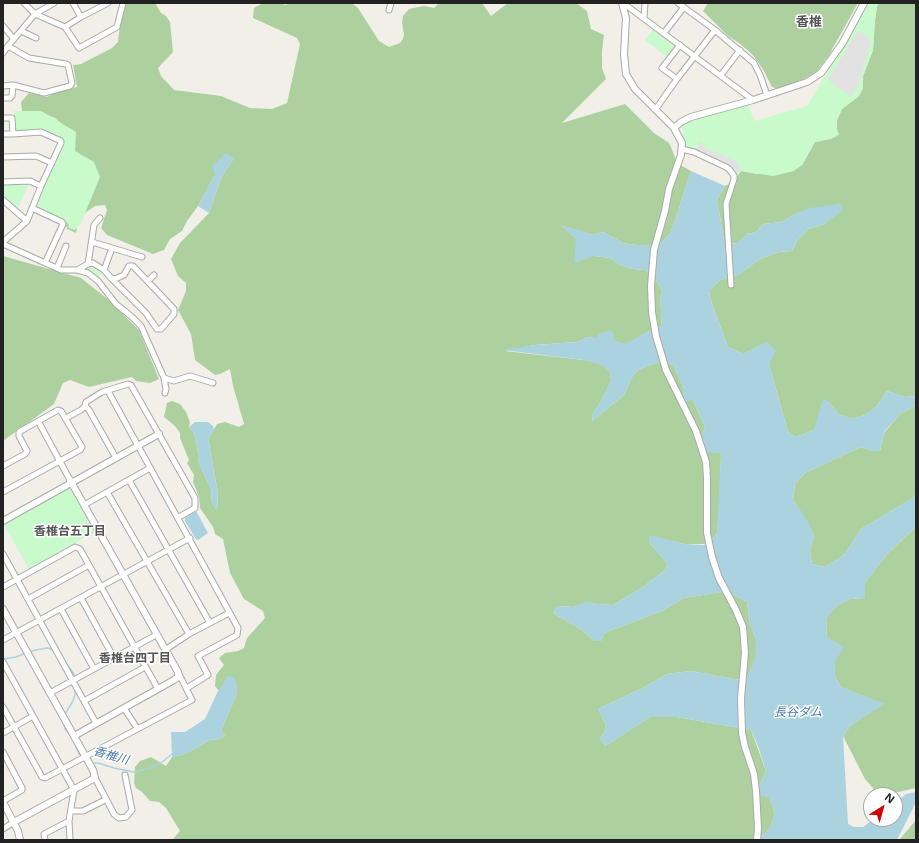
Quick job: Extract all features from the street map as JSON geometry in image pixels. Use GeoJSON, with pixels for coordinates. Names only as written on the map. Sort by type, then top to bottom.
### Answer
{"type":"FeatureCollection","features":[{"type":"Feature","properties":{"kind":"street"},"geometry":{"type":"LineString","coordinates":[[24,3],[35,14],[65,27],[79,48],[117,27],[123,3]]}},
{"type":"Feature","properties":{"kind":"street"},"geometry":{"type":"LineString","coordinates":[[3,53],[35,14],[54,3]]}},
{"type":"Feature","properties":{"kind":"street"},"geometry":{"type":"LineString","coordinates":[[73,3],[81,17]]}},
{"type":"Feature","properties":{"kind":"street"},"geometry":{"type":"LineString","coordinates":[[389,10],[392,3]]}},
{"type":"Feature","properties":{"kind":"street"},"geometry":{"type":"LineString","coordinates":[[644,18],[645,3]]}},
{"type":"Feature","properties":{"kind":"street"},"geometry":{"type":"LineString","coordinates":[[678,3],[715,30],[754,63],[767,95]]}},
{"type":"Feature","properties":{"kind":"street"},"geometry":{"type":"LineString","coordinates":[[674,128],[681,122],[691,117],[753,100],[807,82],[821,73],[842,44],[864,3]]}},
{"type":"Feature","properties":{"kind":"street"},"geometry":{"type":"LineString","coordinates":[[65,27],[104,4]]}},
{"type":"Feature","properties":{"kind":"street"},"geometry":{"type":"LineString","coordinates":[[625,4],[753,100]]}},
{"type":"Feature","properties":{"kind":"street"},"geometry":{"type":"LineString","coordinates":[[625,4],[626,18],[624,54],[626,74],[635,89],[674,128],[680,137],[682,149],[669,189],[660,231],[654,250],[651,286],[652,312],[656,336],[666,370],[696,431],[704,457],[707,478],[707,533],[712,558],[719,578],[743,627],[745,653],[741,698],[742,733],[754,774],[758,828],[757,840]]}},
{"type":"Feature","properties":{"kind":"street"},"geometry":{"type":"LineString","coordinates":[[664,33],[684,7]]}},
{"type":"Feature","properties":{"kind":"street"},"geometry":{"type":"LineString","coordinates":[[3,26],[14,39]]}},
{"type":"Feature","properties":{"kind":"street"},"geometry":{"type":"LineString","coordinates":[[655,110],[715,30]]}},
{"type":"Feature","properties":{"kind":"street"},"geometry":{"type":"LineString","coordinates":[[21,31],[36,38]]}},
{"type":"Feature","properties":{"kind":"street"},"geometry":{"type":"LineString","coordinates":[[677,79],[662,68],[680,45]]}},
{"type":"Feature","properties":{"kind":"street"},"geometry":{"type":"LineString","coordinates":[[3,86],[13,85],[44,93],[70,86],[72,83],[68,65],[29,58],[8,46]]}},
{"type":"Feature","properties":{"kind":"street"},"geometry":{"type":"LineString","coordinates":[[721,76],[740,50]]}},
{"type":"Feature","properties":{"kind":"street"},"geometry":{"type":"LineString","coordinates":[[3,98],[10,98],[12,96],[13,85]]}},
{"type":"Feature","properties":{"kind":"street"},"geometry":{"type":"LineString","coordinates":[[3,118],[12,118],[13,134]]}},
{"type":"Feature","properties":{"kind":"street"},"geometry":{"type":"LineString","coordinates":[[3,134],[41,132],[62,143],[41,186],[27,221],[3,243],[27,256],[61,270],[77,270],[88,273],[98,281],[116,304],[132,316],[141,326],[164,378],[166,389],[165,393]]}},
{"type":"Feature","properties":{"kind":"street"},"geometry":{"type":"LineString","coordinates":[[682,149],[694,152],[726,167],[734,176],[726,204],[730,284]]}},
{"type":"Feature","properties":{"kind":"street"},"geometry":{"type":"LineString","coordinates":[[3,157],[36,156],[52,163]]}},
{"type":"Feature","properties":{"kind":"street"},"geometry":{"type":"LineString","coordinates":[[3,182],[30,181],[41,186]]}},
{"type":"Feature","properties":{"kind":"street"},"geometry":{"type":"LineString","coordinates":[[3,200],[27,221]]}},
{"type":"Feature","properties":{"kind":"street"},"geometry":{"type":"LineString","coordinates":[[32,208],[62,222],[63,224],[45,263]]}},
{"type":"Feature","properties":{"kind":"street"},"geometry":{"type":"LineString","coordinates":[[88,264],[94,225],[100,218]]}},
{"type":"Feature","properties":{"kind":"street"},"geometry":{"type":"LineString","coordinates":[[92,242],[142,257]]}},
{"type":"Feature","properties":{"kind":"street"},"geometry":{"type":"LineString","coordinates":[[57,268],[66,246]]}},
{"type":"Feature","properties":{"kind":"street"},"geometry":{"type":"LineString","coordinates":[[104,270],[112,248]]}},
{"type":"Feature","properties":{"kind":"street"},"geometry":{"type":"LineString","coordinates":[[77,270],[88,264],[97,265],[104,270],[111,278],[146,313],[157,329],[161,329],[174,314],[174,309],[148,281],[131,266],[128,267],[126,273],[121,277],[115,279],[111,278]]}},
{"type":"Feature","properties":{"kind":"street"},"geometry":{"type":"LineString","coordinates":[[148,281],[154,275]]}},
{"type":"Feature","properties":{"kind":"street"},"geometry":{"type":"LineString","coordinates":[[164,378],[174,381],[190,376],[213,383]]}},
{"type":"Feature","properties":{"kind":"street"},"geometry":{"type":"LineString","coordinates":[[66,418],[85,406],[86,402],[102,392],[128,384],[132,385],[195,498],[195,508],[178,517]]}},
{"type":"Feature","properties":{"kind":"street"},"geometry":{"type":"LineString","coordinates":[[108,391],[238,628],[236,635],[198,656],[208,675],[187,688]]}},
{"type":"Feature","properties":{"kind":"street"},"geometry":{"type":"LineString","coordinates":[[85,406],[89,410],[116,458]]}},
{"type":"Feature","properties":{"kind":"street"},"geometry":{"type":"LineString","coordinates":[[3,466],[25,454],[27,451],[19,436],[19,432],[58,410],[61,411],[66,418],[82,447],[80,450],[3,492]]}},
{"type":"Feature","properties":{"kind":"street"},"geometry":{"type":"LineString","coordinates":[[3,707],[42,777],[45,778],[192,700],[187,688],[156,635],[38,421]]}},
{"type":"Feature","properties":{"kind":"street"},"geometry":{"type":"LineString","coordinates":[[3,520],[71,481],[159,434]]}},
{"type":"Feature","properties":{"kind":"street"},"geometry":{"type":"LineString","coordinates":[[84,505],[150,468]]}},
{"type":"Feature","properties":{"kind":"street"},"geometry":{"type":"LineString","coordinates":[[129,480],[210,623]]}},
{"type":"Feature","properties":{"kind":"street"},"geometry":{"type":"LineString","coordinates":[[107,492],[189,634]]}},
{"type":"Feature","properties":{"kind":"street"},"geometry":{"type":"LineString","coordinates":[[3,640],[190,538]]}},
{"type":"Feature","properties":{"kind":"street"},"geometry":{"type":"LineString","coordinates":[[3,587],[75,547],[80,549],[158,689]]}},
{"type":"Feature","properties":{"kind":"street"},"geometry":{"type":"LineString","coordinates":[[3,554],[96,723]]}},
{"type":"Feature","properties":{"kind":"street"},"geometry":{"type":"LineString","coordinates":[[28,599],[89,565]]}},
{"type":"Feature","properties":{"kind":"street"},"geometry":{"type":"LineString","coordinates":[[81,598],[114,658]]}},
{"type":"Feature","properties":{"kind":"street"},"geometry":{"type":"LineString","coordinates":[[3,609],[86,757],[106,800],[118,818],[126,817],[132,810],[125,775]]}},
{"type":"Feature","properties":{"kind":"street"},"geometry":{"type":"LineString","coordinates":[[61,609],[94,669]]}},
{"type":"Feature","properties":{"kind":"street"},"geometry":{"type":"LineString","coordinates":[[165,650],[189,634],[230,613]]}},
{"type":"Feature","properties":{"kind":"street"},"geometry":{"type":"LineString","coordinates":[[50,693],[156,635]]}},
{"type":"Feature","properties":{"kind":"street"},"geometry":{"type":"LineString","coordinates":[[3,662],[74,790],[69,821],[70,840]]}},
{"type":"Feature","properties":{"kind":"street"},"geometry":{"type":"LineString","coordinates":[[84,701],[145,667]]}},
{"type":"Feature","properties":{"kind":"street"},"geometry":{"type":"LineString","coordinates":[[74,736],[174,680],[178,677],[178,672]]}},
{"type":"Feature","properties":{"kind":"street"},"geometry":{"type":"LineString","coordinates":[[124,708],[137,728]]}},
{"type":"Feature","properties":{"kind":"street"},"geometry":{"type":"LineString","coordinates":[[3,733],[33,716]]}},
{"type":"Feature","properties":{"kind":"street"},"geometry":{"type":"LineString","coordinates":[[3,752],[22,788],[22,790],[3,802],[14,822],[20,840]]}},
{"type":"Feature","properties":{"kind":"street"},"geometry":{"type":"LineString","coordinates":[[3,829],[95,778]]}},
{"type":"Feature","properties":{"kind":"street"},"geometry":{"type":"LineString","coordinates":[[71,811],[83,811],[106,800]]}},
{"type":"Feature","properties":{"kind":"street"},"geometry":{"type":"LineString","coordinates":[[45,840],[44,834],[69,821]]}},
{"type":"Feature","properties":{"kind":"green space"},"geometry":{"type":"Polygon","coordinates":[[[126,3],[155,3],[161,13],[166,16],[170,22],[173,52],[158,68],[161,76],[174,90],[221,96],[250,108],[272,109],[287,103],[300,44],[297,38],[253,18],[254,8],[263,3],[281,3],[285,5],[291,3],[352,3],[358,8],[379,41],[389,47],[400,43],[403,39],[403,16],[409,9],[424,6],[434,8],[439,3],[482,3],[491,16],[508,3],[576,3],[587,11],[591,29],[604,35],[602,68],[606,79],[562,123],[625,104],[654,133],[669,143],[677,163],[691,171],[675,221],[669,235],[662,242],[651,245],[623,243],[603,232],[594,235],[562,226],[594,256],[610,258],[620,265],[633,269],[645,270],[655,278],[662,291],[660,297],[662,326],[651,330],[625,345],[615,341],[588,337],[577,342],[535,345],[505,351],[584,360],[602,364],[610,372],[611,381],[599,405],[593,413],[592,421],[624,395],[632,377],[637,371],[660,362],[673,365],[684,389],[693,400],[705,427],[701,438],[721,454],[719,512],[717,533],[708,544],[684,544],[650,536],[649,542],[667,563],[666,569],[643,587],[613,605],[586,602],[574,607],[557,606],[553,613],[582,630],[594,641],[601,641],[604,633],[662,611],[684,598],[721,592],[734,595],[747,602],[750,624],[756,639],[756,658],[745,681],[691,671],[667,674],[643,688],[598,709],[605,723],[606,730],[600,738],[605,746],[650,717],[677,717],[751,730],[766,771],[759,786],[769,797],[775,813],[771,827],[758,840],[156,840],[173,839],[180,831],[166,808],[159,802],[150,801],[136,788],[134,783],[135,767],[140,761],[151,757],[166,766],[172,757],[185,754],[210,740],[220,739],[225,736],[221,730],[237,694],[229,676],[219,691],[215,686],[216,675],[224,665],[219,658],[225,653],[238,651],[244,648],[247,638],[265,618],[263,611],[244,599],[230,573],[223,539],[215,534],[213,527],[200,508],[199,497],[193,482],[194,475],[187,463],[189,460],[180,438],[180,433],[175,426],[164,417],[167,403],[172,401],[180,404],[186,412],[190,422],[189,427],[194,433],[199,456],[198,461],[211,489],[212,503],[217,510],[218,493],[208,439],[217,424],[225,422],[239,427],[244,424],[233,386],[230,369],[215,375],[195,360],[191,334],[178,310],[186,291],[186,283],[178,276],[171,259],[180,243],[209,213],[222,176],[234,158],[215,175],[182,231],[170,239],[164,250],[153,254],[107,235],[101,228],[107,210],[105,205],[95,206],[79,217],[76,233],[67,229],[65,220],[70,160],[70,132],[55,118],[43,113],[23,118],[21,102],[29,93],[47,97],[61,90],[77,87],[73,65],[81,64],[112,48],[118,42],[122,8],[126,3]]]}},
{"type":"Feature","properties":{"kind":"green space"},"geometry":{"type":"Polygon","coordinates":[[[708,3],[858,3],[829,55],[817,71],[804,79],[777,89],[772,87],[764,71],[753,55],[728,36],[703,11],[708,3]]]}},
{"type":"Feature","properties":{"kind":"green space"},"geometry":{"type":"Polygon","coordinates":[[[869,3],[879,3],[877,6],[875,20],[873,50],[863,76],[863,88],[859,96],[842,109],[837,120],[839,135],[831,139],[815,142],[802,165],[794,171],[773,176],[741,171],[736,178],[736,173],[730,165],[686,148],[682,127],[686,121],[748,104],[754,121],[807,106],[869,3]]]}},
{"type":"Feature","properties":{"kind":"green space"},"geometry":{"type":"Polygon","coordinates":[[[879,3],[916,3],[916,396],[905,397],[887,391],[876,407],[865,415],[852,419],[838,414],[829,402],[814,430],[796,437],[788,432],[769,364],[767,342],[743,354],[728,347],[712,304],[709,291],[720,280],[738,275],[760,259],[779,252],[792,251],[798,239],[808,229],[825,224],[840,204],[797,213],[782,222],[763,224],[756,232],[747,234],[737,244],[724,240],[717,200],[725,186],[733,182],[741,171],[757,174],[802,165],[815,142],[821,141],[837,129],[837,120],[842,109],[859,96],[863,88],[863,76],[873,50],[875,20],[877,6],[879,3]]]}},
{"type":"Feature","properties":{"kind":"green space"},"geometry":{"type":"Polygon","coordinates":[[[654,28],[676,45],[667,57],[645,40],[654,28]]]}},
{"type":"Feature","properties":{"kind":"green space"},"geometry":{"type":"Polygon","coordinates":[[[14,111],[41,111],[76,132],[75,151],[94,162],[100,177],[81,223],[75,230],[69,228],[68,223],[35,207],[65,143],[62,140],[39,130],[15,130],[14,111]]]}},
{"type":"Feature","properties":{"kind":"green space"},"geometry":{"type":"Polygon","coordinates":[[[3,184],[29,184],[18,208],[3,195],[3,184]]]}},
{"type":"Feature","properties":{"kind":"green space"},"geometry":{"type":"Polygon","coordinates":[[[3,256],[81,278],[105,297],[139,330],[159,379],[150,383],[136,381],[132,377],[89,387],[70,380],[63,383],[54,404],[3,441],[3,256]]]}},
{"type":"Feature","properties":{"kind":"green space"},"geometry":{"type":"Polygon","coordinates":[[[87,267],[93,268],[102,274],[97,278],[89,271],[84,270],[87,267]]]}},
{"type":"Feature","properties":{"kind":"green space"},"geometry":{"type":"Polygon","coordinates":[[[916,405],[916,493],[913,498],[861,529],[844,555],[825,567],[812,564],[810,551],[814,535],[793,500],[795,484],[805,473],[861,447],[874,451],[880,451],[884,433],[900,414],[916,405]]]}},
{"type":"Feature","properties":{"kind":"green space"},"geometry":{"type":"Polygon","coordinates":[[[71,484],[97,531],[29,569],[3,523],[71,484]]]}},
{"type":"Feature","properties":{"kind":"green space"},"geometry":{"type":"Polygon","coordinates":[[[916,527],[916,788],[903,791],[903,787],[872,787],[865,779],[843,736],[851,725],[883,704],[841,687],[835,676],[835,662],[827,637],[826,618],[838,605],[850,599],[865,598],[865,583],[887,554],[916,527]]]}},
{"type":"Feature","properties":{"kind":"green space"},"geometry":{"type":"Polygon","coordinates":[[[916,820],[916,840],[899,840],[916,820]]]}},
{"type":"Feature","properties":{"kind":"shaded area"},"geometry":{"type":"Polygon","coordinates":[[[858,31],[870,38],[871,41],[858,87],[851,96],[831,83],[828,79],[858,31]]]}},
{"type":"Feature","properties":{"kind":"shaded area"},"geometry":{"type":"Polygon","coordinates":[[[699,142],[704,144],[703,147],[740,163],[738,166],[741,170],[736,174],[730,165],[696,151],[699,142]]]}},
{"type":"Feature","properties":{"kind":"water"},"geometry":{"type":"Polygon","coordinates":[[[226,153],[234,158],[222,176],[209,213],[198,206],[215,175],[212,166],[226,153]]]}},
{"type":"Feature","properties":{"kind":"water","name":"長谷ダム"},"geometry":{"type":"Polygon","coordinates":[[[691,171],[725,186],[717,200],[724,240],[736,244],[747,234],[756,232],[763,224],[782,222],[797,213],[810,208],[840,204],[843,210],[825,224],[808,229],[798,239],[792,251],[779,252],[760,259],[738,275],[720,280],[709,292],[728,347],[743,354],[767,342],[776,351],[769,364],[788,432],[796,437],[814,430],[823,399],[829,402],[838,414],[852,419],[865,415],[876,407],[887,391],[905,397],[916,396],[916,405],[900,414],[884,432],[880,451],[874,451],[861,447],[805,473],[795,484],[793,500],[806,518],[814,535],[810,551],[812,564],[825,567],[844,555],[861,529],[913,498],[916,493],[916,527],[887,554],[865,583],[865,598],[850,599],[838,605],[826,619],[827,637],[844,647],[835,662],[835,676],[841,687],[884,704],[851,725],[843,736],[848,824],[854,827],[903,827],[903,796],[906,794],[916,792],[916,802],[897,840],[758,840],[771,827],[775,813],[769,797],[761,796],[759,786],[766,771],[751,730],[677,717],[650,717],[605,746],[600,738],[606,730],[605,723],[598,709],[643,688],[667,674],[691,671],[745,681],[755,658],[756,639],[750,625],[747,602],[734,595],[722,592],[684,598],[662,611],[604,633],[601,641],[594,641],[582,630],[553,613],[557,606],[574,607],[586,601],[598,604],[613,605],[643,587],[666,569],[667,563],[649,542],[650,535],[684,544],[703,545],[708,544],[717,533],[721,454],[706,452],[701,438],[705,427],[693,400],[685,402],[682,397],[684,389],[673,365],[660,362],[637,371],[632,377],[624,395],[592,421],[593,413],[599,405],[611,381],[610,372],[602,365],[584,360],[503,350],[535,345],[577,342],[588,337],[595,338],[602,332],[612,331],[615,341],[625,344],[651,330],[662,326],[660,297],[662,291],[655,278],[645,270],[633,269],[620,265],[610,258],[594,256],[574,263],[576,240],[561,225],[594,235],[603,232],[623,243],[651,245],[662,242],[669,235],[691,171]]]}},
{"type":"Feature","properties":{"kind":"water"},"geometry":{"type":"Polygon","coordinates":[[[195,422],[208,422],[213,426],[214,430],[208,439],[218,493],[217,510],[212,503],[211,489],[198,461],[199,456],[194,433],[189,427],[195,422]]]}},
{"type":"Feature","properties":{"kind":"water"},"geometry":{"type":"Polygon","coordinates":[[[196,511],[208,533],[198,540],[185,521],[185,518],[196,511]]]}},
{"type":"Feature","properties":{"kind":"water"},"geometry":{"type":"Polygon","coordinates":[[[228,676],[233,677],[237,683],[237,694],[221,730],[225,736],[220,739],[210,740],[185,754],[172,757],[171,732],[185,732],[205,719],[217,693],[228,676]]]}},
{"type":"Feature","properties":{"kind":"waterway","name":"香椎川"},"geometry":{"type":"LineString","coordinates":[[30,652],[48,648],[53,650]]}},
{"type":"Feature","properties":{"kind":"waterway","name":"香椎川"},"geometry":{"type":"LineString","coordinates":[[3,659],[16,657],[26,653]]}},
{"type":"Feature","properties":{"kind":"waterway","name":"香椎川"},"geometry":{"type":"LineString","coordinates":[[63,659],[74,674],[74,677]]}},
{"type":"Feature","properties":{"kind":"waterway","name":"香椎川"},"geometry":{"type":"LineString","coordinates":[[65,714],[73,701],[76,691]]}},
{"type":"Feature","properties":{"kind":"waterway","name":"香椎川"},"geometry":{"type":"LineString","coordinates":[[64,724],[65,729],[71,736]]}},
{"type":"Feature","properties":{"kind":"waterway","name":"香椎川"},"geometry":{"type":"LineString","coordinates":[[75,744],[79,754],[82,756]]}},
{"type":"Feature","properties":{"kind":"waterway","name":"香椎川"},"geometry":{"type":"LineString","coordinates":[[92,763],[98,763],[134,772],[151,768],[161,763],[172,754]]}},
{"type":"Feature","properties":{"kind":"district","name":"香椎"},"geometry":{"type":"Point","coordinates":[809,22]}},
{"type":"Feature","properties":{"kind":"district","name":"香椎台五丁目"},"geometry":{"type":"Point","coordinates":[70,532]}},
{"type":"Feature","properties":{"kind":"district","name":"香椎台四丁目"},"geometry":{"type":"Point","coordinates":[135,659]}}]}
